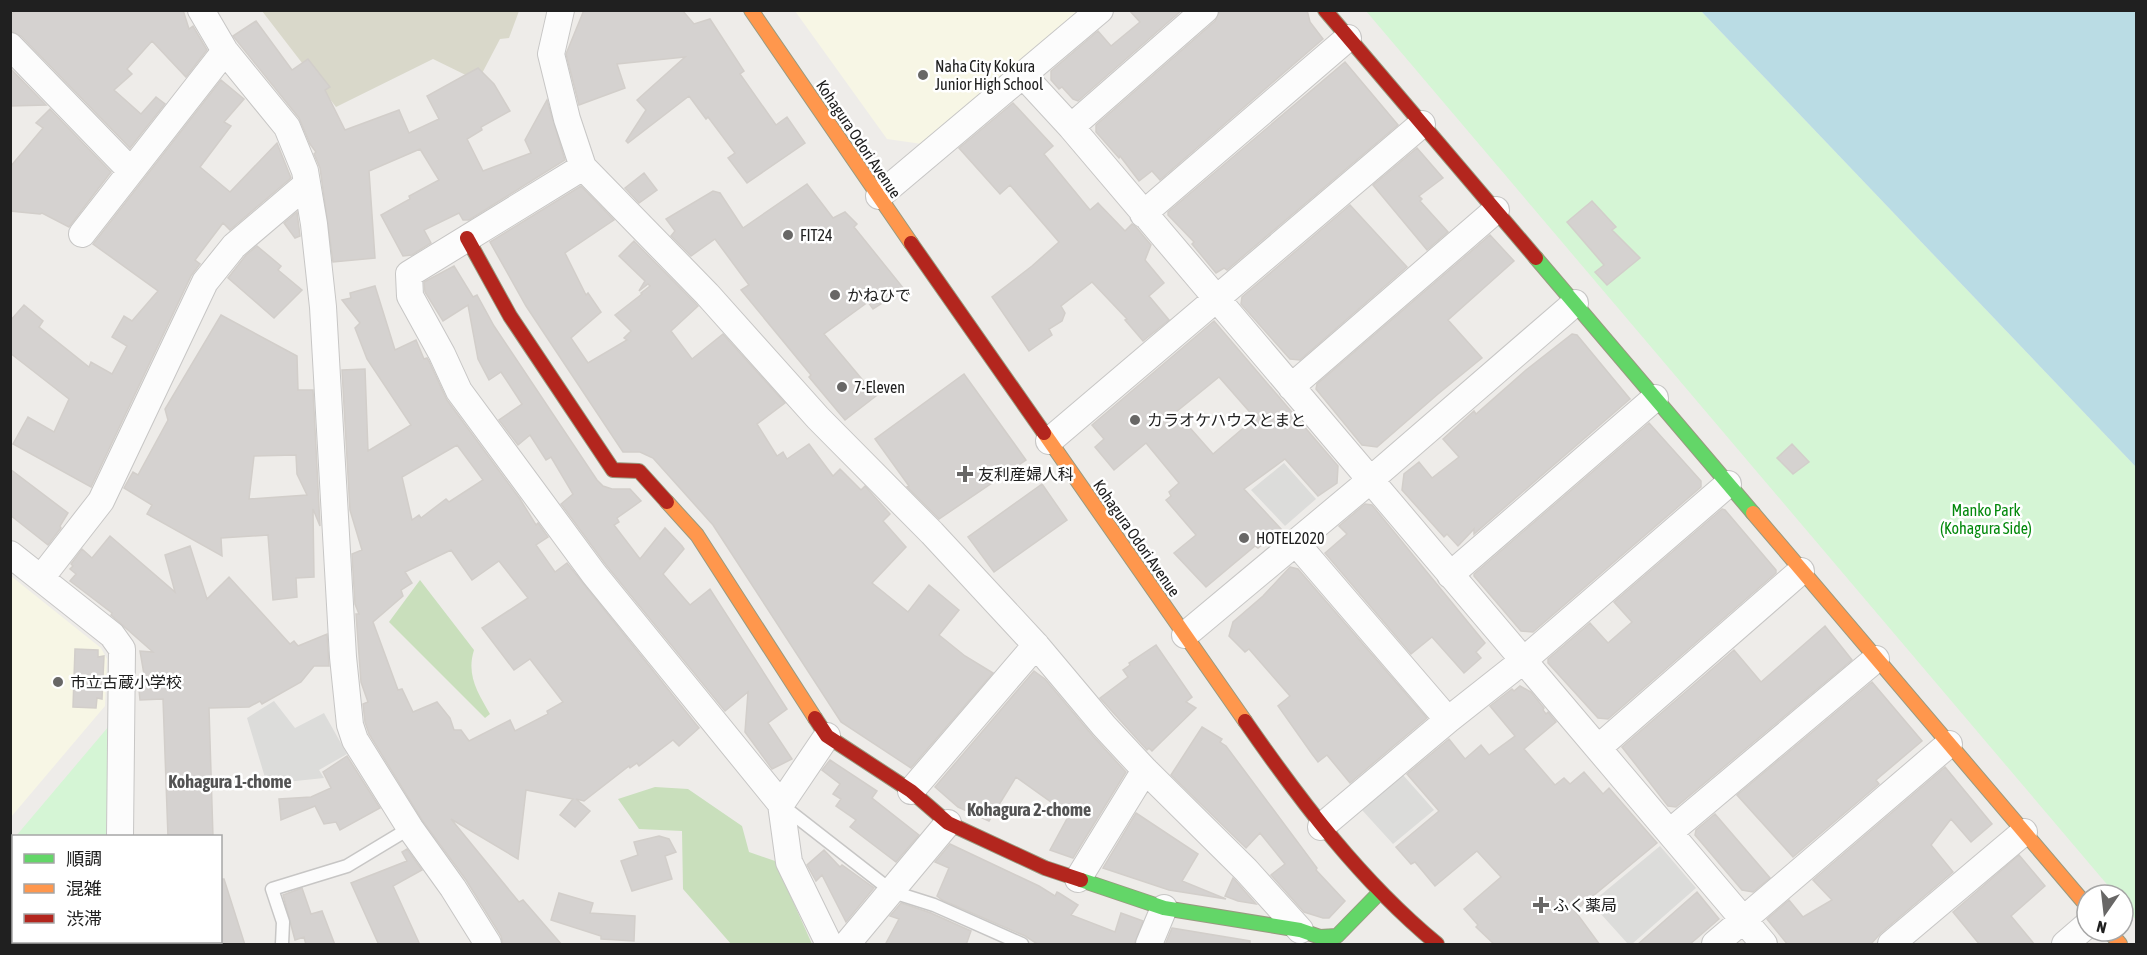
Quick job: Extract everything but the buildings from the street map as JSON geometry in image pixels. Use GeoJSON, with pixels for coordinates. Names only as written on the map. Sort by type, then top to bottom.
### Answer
{"type":"FeatureCollection","features":[{"type":"Feature","properties":{"kind":"main road","name":"Kohagura Odori Avenue"},"geometry":{"type":"LineString","coordinates":[[751,10],[1049,441],[1321,827],[1380,892],[1437,945]]}},
{"type":"Feature","properties":{"kind":"main road"},"geometry":{"type":"LineString","coordinates":[[1325,10],[2075,892]]}},
{"type":"Feature","properties":{"kind":"main road"},"geometry":{"type":"LineString","coordinates":[[467,238],[510,316],[613,470],[639,471],[697,535],[827,736],[911,791],[948,823],[1045,868],[1164,908],[1300,930],[1320,937],[1337,936],[1380,892]]}},
{"type":"Feature","properties":{"kind":"street"},"geometry":{"type":"LineString","coordinates":[[201,10],[225,51],[287,128],[305,171],[324,307],[342,645],[350,725],[355,740],[410,828],[453,888],[488,945]]}},
{"type":"Feature","properties":{"kind":"street"},"geometry":{"type":"LineString","coordinates":[[561,10],[551,54],[567,119],[583,167],[707,294],[818,417],[932,533],[1036,645],[1104,726],[1246,870],[1300,930]]}},
{"type":"Feature","properties":{"kind":"street"},"geometry":{"type":"LineString","coordinates":[[879,196],[1100,10]]}},
{"type":"Feature","properties":{"kind":"street"},"geometry":{"type":"LineString","coordinates":[[1071,127],[1205,10]]}},
{"type":"Feature","properties":{"kind":"street"},"geometry":{"type":"LineString","coordinates":[[1143,213],[1347,38]]}},
{"type":"Feature","properties":{"kind":"street"},"geometry":{"type":"LineString","coordinates":[[10,46],[131,171]]}},
{"type":"Feature","properties":{"kind":"street"},"geometry":{"type":"LineString","coordinates":[[82,234],[225,51]]}},
{"type":"Feature","properties":{"kind":"street"},"geometry":{"type":"LineString","coordinates":[[1024,76],[1071,127],[1764,945]]}},
{"type":"Feature","properties":{"kind":"street"},"geometry":{"type":"LineString","coordinates":[[1049,441],[1422,124]]}},
{"type":"Feature","properties":{"kind":"street"},"geometry":{"type":"LineString","coordinates":[[583,167],[409,274],[410,296],[442,354],[459,391],[594,574],[780,804],[789,862],[829,945]]}},
{"type":"Feature","properties":{"kind":"street"},"geometry":{"type":"LineString","coordinates":[[41,578],[101,501],[205,282],[234,246],[307,184]]}},
{"type":"Feature","properties":{"kind":"street"},"geometry":{"type":"LineString","coordinates":[[1291,387],[1496,210]]}},
{"type":"Feature","properties":{"kind":"street"},"geometry":{"type":"LineString","coordinates":[[1185,635],[1296,543],[1575,303]]}},
{"type":"Feature","properties":{"kind":"street"},"geometry":{"type":"LineString","coordinates":[[1450,575],[1655,398]]}},
{"type":"Feature","properties":{"kind":"street"},"geometry":{"type":"LineString","coordinates":[[1321,827],[1448,720],[1524,660],[1728,484]]}},
{"type":"Feature","properties":{"kind":"street"},"geometry":{"type":"LineString","coordinates":[[1296,543],[1448,720]]}},
{"type":"Feature","properties":{"kind":"street"},"geometry":{"type":"LineString","coordinates":[[10,554],[112,635],[122,649],[120,835]]}},
{"type":"Feature","properties":{"kind":"street"},"geometry":{"type":"LineString","coordinates":[[1598,748],[1801,571]]}},
{"type":"Feature","properties":{"kind":"street"},"geometry":{"type":"LineString","coordinates":[[911,791],[1036,645]]}},
{"type":"Feature","properties":{"kind":"street"},"geometry":{"type":"LineString","coordinates":[[1670,832],[1876,659]]}},
{"type":"Feature","properties":{"kind":"street"},"geometry":{"type":"LineString","coordinates":[[780,804],[827,736]]}},
{"type":"Feature","properties":{"kind":"street"},"geometry":{"type":"LineString","coordinates":[[1715,945],[1949,744]]}},
{"type":"Feature","properties":{"kind":"street"},"geometry":{"type":"LineString","coordinates":[[1078,879],[1145,770]]}},
{"type":"Feature","properties":{"kind":"street"},"geometry":{"type":"LineString","coordinates":[[847,945],[948,823]]}},
{"type":"Feature","properties":{"kind":"street"},"geometry":{"type":"LineString","coordinates":[[1891,945],[2024,832]]}},
{"type":"Feature","properties":{"kind":"street"},"geometry":{"type":"LineString","coordinates":[[1149,945],[1164,908]]}},
{"type":"Feature","properties":{"kind":"lane"},"geometry":{"type":"LineString","coordinates":[[780,804],[892,892],[934,905],[1022,945]]}},
{"type":"Feature","properties":{"kind":"lane"},"geometry":{"type":"LineString","coordinates":[[282,945],[284,922],[272,889],[347,866],[410,828]]}},
{"type":"Feature","properties":{"kind":"shaded area"},"geometry":{"type":"Polygon","coordinates":[[[262,11],[519,11],[509,38],[500,39],[478,81],[433,59],[336,107],[262,11]]]}},
{"type":"Feature","properties":{"kind":"shaded area","name":"Naha City Kokura Junior High School"},"geometry":{"type":"Polygon","coordinates":[[[795,11],[1080,11],[922,144],[887,139],[795,11]]]}},
{"type":"Feature","properties":{"kind":"shaded area"},"geometry":{"type":"Polygon","coordinates":[[[1284,463],[1316,499],[1285,526],[1251,490],[1284,463]]]}},
{"type":"Feature","properties":{"kind":"shaded area","name":"市立古蔵小学校"},"geometry":{"type":"Polygon","coordinates":[[[11,576],[101,648],[107,659],[105,706],[11,817],[11,576]]]}},
{"type":"Feature","properties":{"kind":"shaded area"},"geometry":{"type":"Polygon","coordinates":[[[274,701],[295,728],[324,713],[347,754],[319,770],[324,778],[267,784],[247,718],[274,701]]]}},
{"type":"Feature","properties":{"kind":"shaded area"},"geometry":{"type":"Polygon","coordinates":[[[1403,775],[1434,810],[1393,844],[1362,810],[1403,775]]]}},
{"type":"Feature","properties":{"kind":"shaded area"},"geometry":{"type":"Polygon","coordinates":[[[1660,846],[1696,888],[1632,944],[1628,944],[1591,903],[1660,846]]]}},
{"type":"Feature","properties":{"kind":"green space","name":"Manko Park (Kohagura Side)"},"geometry":{"type":"Polygon","coordinates":[[[1366,11],[1701,11],[2136,467],[2136,920],[2135,883],[2106,883],[1366,11]]]}},
{"type":"Feature","properties":{"kind":"green space"},"geometry":{"type":"Polygon","coordinates":[[[420,580],[474,650],[472,676],[490,714],[485,718],[389,622],[420,580]]]}},
{"type":"Feature","properties":{"kind":"green space"},"geometry":{"type":"Polygon","coordinates":[[[109,726],[106,835],[17,835],[109,726]]]}},
{"type":"Feature","properties":{"kind":"green space"},"geometry":{"type":"Polygon","coordinates":[[[655,787],[688,789],[742,826],[749,852],[775,861],[812,944],[731,944],[683,889],[682,831],[639,829],[618,799],[655,787]]]}},
{"type":"Feature","properties":{"kind":"green space"},"geometry":{"type":"Polygon","coordinates":[[[12,840],[12,943],[96,943],[11,944],[10,843],[12,840]]]}},
{"type":"Feature","properties":{"kind":"water"},"geometry":{"type":"Polygon","coordinates":[[[1701,11],[2136,11],[2136,467],[1701,11]]]}},
{"type":"Feature","properties":{"kind":"traffic: fast"},"geometry":{"type":"LineString","coordinates":[[1536,258],[1753,513]]}},
{"type":"Feature","properties":{"kind":"traffic: fast"},"geometry":{"type":"LineString","coordinates":[[1081,880],[1164,908],[1300,930],[1320,937],[1337,936],[1380,892]]}},
{"type":"Feature","properties":{"kind":"traffic: slow"},"geometry":{"type":"LineString","coordinates":[[751,10],[911,243]]}},
{"type":"Feature","properties":{"kind":"traffic: slow"},"geometry":{"type":"LineString","coordinates":[[1044,433],[1245,721]]}},
{"type":"Feature","properties":{"kind":"traffic: slow"},"geometry":{"type":"LineString","coordinates":[[667,502],[697,535],[815,718]]}},
{"type":"Feature","properties":{"kind":"traffic: slow"},"geometry":{"type":"LineString","coordinates":[[1753,513],[2075,892]]}},
{"type":"Feature","properties":{"kind":"traffic: jam"},"geometry":{"type":"LineString","coordinates":[[1325,10],[1536,258]]}},
{"type":"Feature","properties":{"kind":"traffic: jam"},"geometry":{"type":"LineString","coordinates":[[467,238],[510,316],[613,470],[639,471],[667,502]]}},
{"type":"Feature","properties":{"kind":"traffic: jam"},"geometry":{"type":"LineString","coordinates":[[911,243],[1044,433]]}},
{"type":"Feature","properties":{"kind":"traffic: jam"},"geometry":{"type":"LineString","coordinates":[[815,718],[827,736],[911,791],[948,823],[1045,868],[1081,880]]}},
{"type":"Feature","properties":{"kind":"traffic: jam"},"geometry":{"type":"LineString","coordinates":[[1245,721],[1310,811],[1357,867],[1437,944]]}},
{"type":"Feature","properties":{"kind":"place","name":"Naha City Kokura Junior High School"},"geometry":{"type":"Point","coordinates":[923,75]}},
{"type":"Feature","properties":{"kind":"place","name":"FIT24"},"geometry":{"type":"Point","coordinates":[788,235]}},
{"type":"Feature","properties":{"kind":"place","name":"かねひで"},"geometry":{"type":"Point","coordinates":[835,295]}},
{"type":"Feature","properties":{"kind":"place","name":"7-Eleven"},"geometry":{"type":"Point","coordinates":[842,387]}},
{"type":"Feature","properties":{"kind":"place","name":"カラオケハウスとまと"},"geometry":{"type":"Point","coordinates":[1135,420]}},
{"type":"Feature","properties":{"kind":"place","name":"友利産婦人科"},"geometry":{"type":"Point","coordinates":[965,474]}},
{"type":"Feature","properties":{"kind":"place","name":"HOTEL2020"},"geometry":{"type":"Point","coordinates":[1244,538]}},
{"type":"Feature","properties":{"kind":"place","name":"市立古蔵小学校"},"geometry":{"type":"Point","coordinates":[58,682]}},
{"type":"Feature","properties":{"kind":"place","name":"ふく薬局"},"geometry":{"type":"Point","coordinates":[1541,905]}},
{"type":"Feature","properties":{"kind":"district","name":"Kohagura 1-chome"},"geometry":{"type":"Point","coordinates":[230,781]}},
{"type":"Feature","properties":{"kind":"district","name":"Kohagura 2-chome"},"geometry":{"type":"Point","coordinates":[1029,809]}}]}
